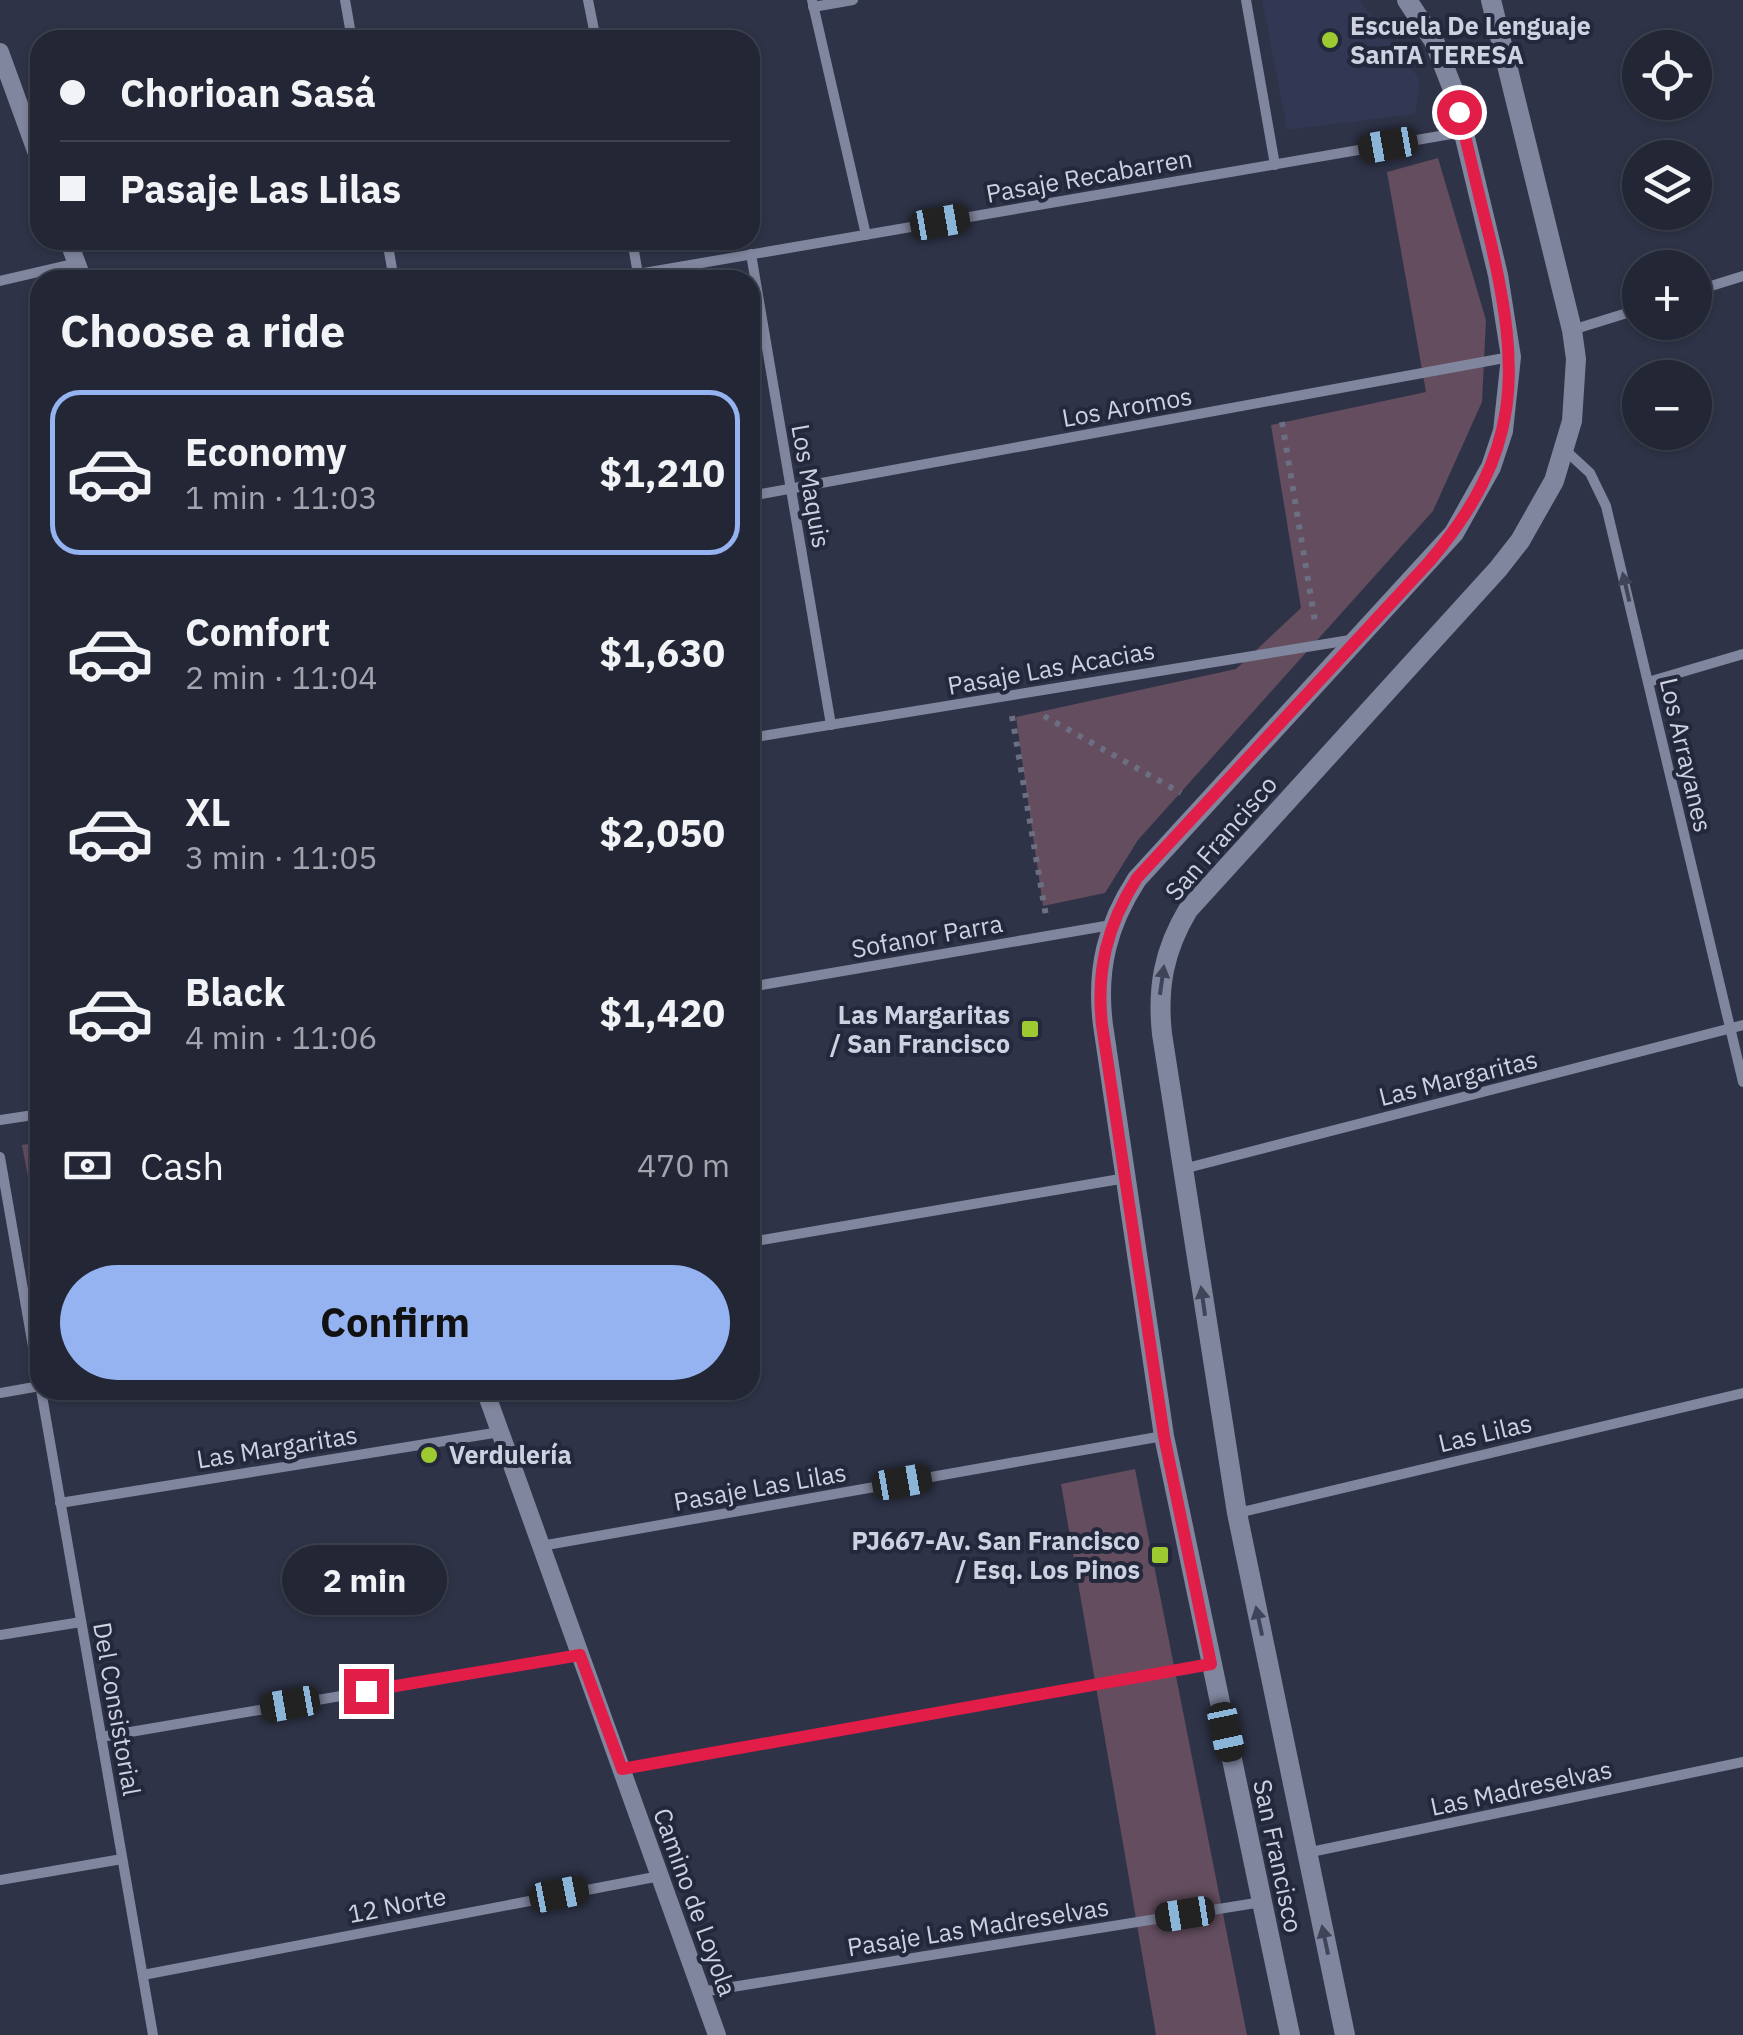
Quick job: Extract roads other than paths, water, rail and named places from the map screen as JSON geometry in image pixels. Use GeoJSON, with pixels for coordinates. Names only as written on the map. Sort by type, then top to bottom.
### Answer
{"type":"FeatureCollection","features":[{"type":"Feature","properties":{"kind":"main road","name":"San Francisco"},"geometry":{"type":"LineString","coordinates":[[1290,2035],[1164,1436],[1100,1000],[1100,974],[1111,925],[1137,878],[1454,533],[1491,467],[1503,431],[1511,356],[1498,275],[1446,66],[1407,0]]}},
{"type":"Feature","properties":{"kind":"main road","name":"San Francisco"},"geometry":{"type":"LineString","coordinates":[[1345,2035],[1237,1513],[1159,1008],[1160,982],[1174,932],[1204,890],[1498,569],[1539,511],[1565,450],[1576,390],[1572,330],[1491,0]]}},
{"type":"Feature","properties":{"kind":"street"},"geometry":{"type":"LineString","coordinates":[[345,0],[350,30]]}},
{"type":"Feature","properties":{"kind":"street"},"geometry":{"type":"LineString","coordinates":[[588,0],[594,30]]}},
{"type":"Feature","properties":{"kind":"street"},"geometry":{"type":"LineString","coordinates":[[853,0],[812,3],[866,235]]}},
{"type":"Feature","properties":{"kind":"street"},"geometry":{"type":"LineString","coordinates":[[1246,0],[1276,165]]}},
{"type":"Feature","properties":{"kind":"street"},"geometry":{"type":"LineString","coordinates":[[0,52],[30,134]]}},
{"type":"Feature","properties":{"kind":"street","name":"Pasaje Recabarren"},"geometry":{"type":"LineString","coordinates":[[661,270],[1464,132]]}},
{"type":"Feature","properties":{"kind":"street","name":"Los Maquis"},"geometry":{"type":"LineString","coordinates":[[751,254],[754,270]]}},
{"type":"Feature","properties":{"kind":"street"},"geometry":{"type":"LineString","coordinates":[[1712,286],[1743,276]]}},
{"type":"Feature","properties":{"kind":"street"},"geometry":{"type":"LineString","coordinates":[[0,282],[30,278]]}},
{"type":"Feature","properties":{"kind":"street","name":"Los Maquis"},"geometry":{"type":"LineString","coordinates":[[760,307],[831,725]]}},
{"type":"Feature","properties":{"kind":"street"},"geometry":{"type":"LineString","coordinates":[[1572,330],[1622,314]]}},
{"type":"Feature","properties":{"kind":"street","name":"Los Aromos"},"geometry":{"type":"LineString","coordinates":[[760,494],[1511,356]]}},
{"type":"Feature","properties":{"kind":"street","name":"Los Arrayanes"},"geometry":{"type":"LineString","coordinates":[[1565,450],[1590,473],[1606,506],[1743,1082]]}},
{"type":"Feature","properties":{"kind":"street","name":"Pasaje Las Acacias"},"geometry":{"type":"LineString","coordinates":[[760,736],[1358,638]]}},
{"type":"Feature","properties":{"kind":"street"},"geometry":{"type":"LineString","coordinates":[[1648,682],[1743,654]]}},
{"type":"Feature","properties":{"kind":"street","name":"Sofanor Parra"},"geometry":{"type":"LineString","coordinates":[[760,985],[1111,925]]}},
{"type":"Feature","properties":{"kind":"street","name":"Las Margaritas"},"geometry":{"type":"LineString","coordinates":[[1184,1169],[1743,1026]]}},
{"type":"Feature","properties":{"kind":"street"},"geometry":{"type":"LineString","coordinates":[[0,1120],[30,1116]]}},
{"type":"Feature","properties":{"kind":"street","name":"Del Consistorial"},"geometry":{"type":"LineString","coordinates":[[0,1156],[30,1330]]}},
{"type":"Feature","properties":{"kind":"street"},"geometry":{"type":"LineString","coordinates":[[760,1240],[1126,1178]]}},
{"type":"Feature","properties":{"kind":"street"},"geometry":{"type":"LineString","coordinates":[[0,1392],[30,1389]]}},
{"type":"Feature","properties":{"kind":"street","name":"Las Lilas"},"geometry":{"type":"LineString","coordinates":[[1237,1513],[1743,1393]]}},
{"type":"Feature","properties":{"kind":"street","name":"Del Consistorial"},"geometry":{"type":"LineString","coordinates":[[42,1400],[154,2035]]}},
{"type":"Feature","properties":{"kind":"street","name":"Camino de Loyola"},"geometry":{"type":"LineString","coordinates":[[489,1400],[716,2035]]}},
{"type":"Feature","properties":{"kind":"street","name":"Las Margaritas"},"geometry":{"type":"LineString","coordinates":[[60,1503],[500,1432]]}},
{"type":"Feature","properties":{"kind":"street","name":"Pasaje Las Lilas"},"geometry":{"type":"LineString","coordinates":[[541,1546],[1164,1436]]}},
{"type":"Feature","properties":{"kind":"street"},"geometry":{"type":"LineString","coordinates":[[0,1636],[81,1622]]}},
{"type":"Feature","properties":{"kind":"street"},"geometry":{"type":"LineString","coordinates":[[102,1737],[580,1655]]}},
{"type":"Feature","properties":{"kind":"street"},"geometry":{"type":"LineString","coordinates":[[622,1769],[1211,1664]]}},
{"type":"Feature","properties":{"kind":"street","name":"Las Madreselvas"},"geometry":{"type":"LineString","coordinates":[[1306,1853],[1743,1762]]}},
{"type":"Feature","properties":{"kind":"street"},"geometry":{"type":"LineString","coordinates":[[0,1880],[122,1859]]}},
{"type":"Feature","properties":{"kind":"street","name":"12 Norte"},"geometry":{"type":"LineString","coordinates":[[143,1975],[660,1876]]}},
{"type":"Feature","properties":{"kind":"street","name":"Pasaje Las Madreselvas"},"geometry":{"type":"LineString","coordinates":[[701,1992],[1262,1902]]}},
{"type":"Feature","properties":{"kind":"place","name":"Escuela De Lenguaje SanTA TERESA"},"geometry":{"type":"Point","coordinates":[1330,40]}},
{"type":"Feature","properties":{"kind":"place","name":"Las Margaritas / San Francisco"},"geometry":{"type":"Point","coordinates":[1030,1029]}},
{"type":"Feature","properties":{"kind":"place","name":"Verdulería"},"geometry":{"type":"Point","coordinates":[429,1455]}},
{"type":"Feature","properties":{"kind":"place","name":"PJ667-Av. San Francisco / Esq. Los Pinos"},"geometry":{"type":"Point","coordinates":[1160,1555]}}]}
